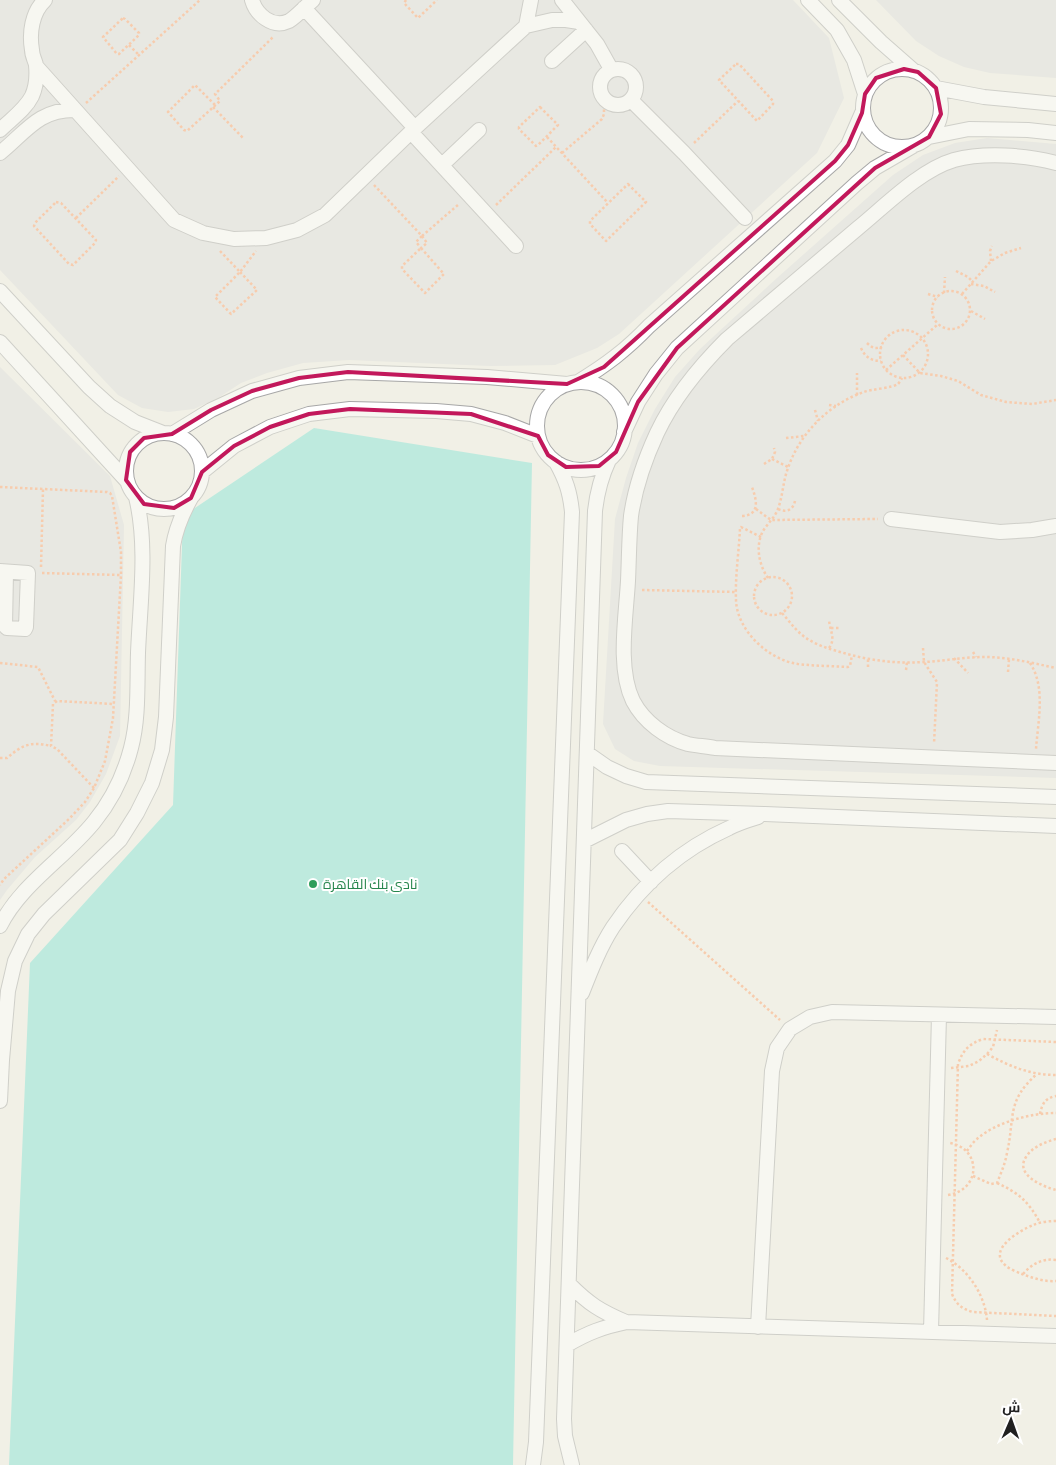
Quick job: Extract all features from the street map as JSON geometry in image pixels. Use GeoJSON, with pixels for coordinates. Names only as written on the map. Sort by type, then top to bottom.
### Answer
{"type":"FeatureCollection","features":[{"type":"Feature","properties":{"kind":"street"},"geometry":{"type":"LineString","coordinates":[[0,130],[24,107],[32,95],[36,81],[36,66],[32,51],[31,35],[40,5],[45,0]]}},
{"type":"Feature","properties":{"kind":"street"},"geometry":{"type":"LineString","coordinates":[[252,0],[255,10],[262,17],[279,23],[289,22],[309,4],[442,165],[516,246]]}},
{"type":"Feature","properties":{"kind":"street"},"geometry":{"type":"LineString","coordinates":[[526,26],[531,0]]}},
{"type":"Feature","properties":{"kind":"street"},"geometry":{"type":"LineString","coordinates":[[562,0],[597,44],[611,70]]}},
{"type":"Feature","properties":{"kind":"street"},"geometry":{"type":"LineString","coordinates":[[808,0],[836,30],[854,60],[865,94]]}},
{"type":"Feature","properties":{"kind":"street"},"geometry":{"type":"LineString","coordinates":[[839,0],[881,42],[914,71]]}},
{"type":"Feature","properties":{"kind":"street"},"geometry":{"type":"LineString","coordinates":[[36,66],[174,220],[203,233],[234,239],[266,238],[297,230],[325,215],[413,130],[526,26],[552,20],[566,20],[582,26]]}},
{"type":"Feature","properties":{"kind":"street"},"geometry":{"type":"LineString","coordinates":[[552,61],[582,26]]}},
{"type":"Feature","properties":{"kind":"street"},"geometry":{"type":"LineString","coordinates":[[617,68],[624,69],[629,72],[636,83],[634,95],[630,100],[620,105],[608,103],[599,88],[602,77],[611,70],[617,68]]}},
{"type":"Feature","properties":{"kind":"street"},"geometry":{"type":"LineString","coordinates":[[533,1465],[536,1442],[572,512],[570,494],[565,478],[556,462],[545,451],[538,436],[538,414],[542,404],[557,389],[604,367],[628,348],[649,326],[835,161],[848,145],[862,113],[865,94],[876,78],[894,70],[904,69],[923,75],[930,81],[936,88],[939,96],[941,114],[928,137]]}},
{"type":"Feature","properties":{"kind":"street"},"geometry":{"type":"LineString","coordinates":[[936,88],[1002,99],[1056,104]]}},
{"type":"Feature","properties":{"kind":"street"},"geometry":{"type":"LineString","coordinates":[[630,100],[684,153],[745,218]]}},
{"type":"Feature","properties":{"kind":"street"},"geometry":{"type":"LineString","coordinates":[[2,147],[47,114],[60,110],[75,111]]}},
{"type":"Feature","properties":{"kind":"street"},"geometry":{"type":"LineString","coordinates":[[862,113],[869,131],[884,144],[894,147],[913,146]]}},
{"type":"Feature","properties":{"kind":"street"},"geometry":{"type":"LineString","coordinates":[[556,462],[566,467],[583,469],[599,466],[608,460],[616,452],[638,402],[656,374],[677,348],[869,173],[889,159],[928,137],[954,131],[986,129],[1056,133]]}},
{"type":"Feature","properties":{"kind":"street"},"geometry":{"type":"LineString","coordinates":[[442,165],[479,130]]}},
{"type":"Feature","properties":{"kind":"street"},"geometry":{"type":"LineString","coordinates":[[1056,163],[1030,157],[972,157],[954,160],[935,167],[900,193],[727,339],[706,360],[688,383],[662,424],[646,460],[637,488],[631,516],[624,655],[625,679],[633,701],[648,721],[666,735],[689,744],[715,748],[1056,763]]}},
{"type":"Feature","properties":{"kind":"street"},"geometry":{"type":"LineString","coordinates":[[0,291],[89,387],[110,406],[136,422],[181,437],[194,448],[199,455],[202,472],[201,482],[197,491],[182,513],[176,529],[173,546],[166,717],[162,750],[152,783],[137,813],[120,840],[44,914],[28,934],[15,962],[8,991],[0,1101]]}},
{"type":"Feature","properties":{"kind":"street"},"geometry":{"type":"LineString","coordinates":[[0,342],[5,355],[126,480]]}},
{"type":"Feature","properties":{"kind":"street"},"geometry":{"type":"LineString","coordinates":[[191,498],[174,508],[164,510],[153,508],[136,498],[130,490],[125,471],[130,452],[136,444],[153,434],[168,433],[252,391],[299,378],[348,372],[589,383],[609,392],[616,400],[623,416],[624,432]]}},
{"type":"Feature","properties":{"kind":"street"},"geometry":{"type":"LineString","coordinates":[[202,472],[234,446],[270,427],[309,414],[350,409],[436,411],[471,414],[505,423],[538,436]]}},
{"type":"Feature","properties":{"kind":"street"},"geometry":{"type":"LineString","coordinates":[[572,1465],[565,1436],[564,1419],[586,753],[595,511],[601,476],[608,460]]}},
{"type":"Feature","properties":{"kind":"street"},"geometry":{"type":"LineString","coordinates":[[0,926],[21,894],[93,823],[110,800],[123,774],[132,746],[136,717],[143,546],[140,513],[136,498]]}},
{"type":"Feature","properties":{"kind":"street"},"geometry":{"type":"LineString","coordinates":[[891,519],[1000,532],[1056,526]]}},
{"type":"Feature","properties":{"kind":"street"},"geometry":{"type":"LineString","coordinates":[[3,572],[28,573],[26,627],[24,629],[7,628],[5,626],[3,572]]}},
{"type":"Feature","properties":{"kind":"street"},"geometry":{"type":"LineString","coordinates":[[586,753],[607,767],[626,776],[646,782],[1056,797]]}},
{"type":"Feature","properties":{"kind":"street"},"geometry":{"type":"LineString","coordinates":[[584,841],[626,820],[646,814],[668,811],[1056,826]]}},
{"type":"Feature","properties":{"kind":"street"},"geometry":{"type":"LineString","coordinates":[[578,1003],[593,964],[613,927],[638,894],[666,868],[696,845],[730,827],[765,814]]}},
{"type":"Feature","properties":{"kind":"street"},"geometry":{"type":"LineString","coordinates":[[622,851],[651,882]]}},
{"type":"Feature","properties":{"kind":"street"},"geometry":{"type":"LineString","coordinates":[[758,1326],[772,1071],[777,1048],[790,1030],[810,1017],[832,1012],[1056,1017]]}},
{"type":"Feature","properties":{"kind":"street"},"geometry":{"type":"LineString","coordinates":[[931,1332],[939,1015]]}},
{"type":"Feature","properties":{"kind":"street"},"geometry":{"type":"LineString","coordinates":[[569,1284],[586,1301],[605,1313],[627,1322]]}},
{"type":"Feature","properties":{"kind":"street"},"geometry":{"type":"LineString","coordinates":[[567,1345],[585,1334],[606,1326],[627,1322],[1056,1336]]}},
{"type":"Feature","properties":{"kind":"path"},"geometry":{"type":"LineString","coordinates":[[191,0],[195,4]]}},
{"type":"Feature","properties":{"kind":"path"},"geometry":{"type":"LineString","coordinates":[[75,111],[200,0]]}},
{"type":"Feature","properties":{"kind":"path"},"geometry":{"type":"LineString","coordinates":[[406,0],[404,3],[418,18],[437,0]]}},
{"type":"Feature","properties":{"kind":"path"},"geometry":{"type":"LineString","coordinates":[[123,18],[139,34],[129,45],[117,54],[103,38],[123,18]]}},
{"type":"Feature","properties":{"kind":"path"},"geometry":{"type":"LineString","coordinates":[[243,138],[214,106],[195,85],[168,112],[186,131],[214,106],[220,100],[215,94],[289,22]]}},
{"type":"Feature","properties":{"kind":"path"},"geometry":{"type":"LineString","coordinates":[[129,45],[139,55]]}},
{"type":"Feature","properties":{"kind":"path"},"geometry":{"type":"LineString","coordinates":[[738,64],[774,103],[757,121],[738,101],[719,80],[738,64]]}},
{"type":"Feature","properties":{"kind":"path"},"geometry":{"type":"LineString","coordinates":[[562,153],[602,119],[604,99]]}},
{"type":"Feature","properties":{"kind":"path"},"geometry":{"type":"LineString","coordinates":[[684,153],[738,101]]}},
{"type":"Feature","properties":{"kind":"path"},"geometry":{"type":"LineString","coordinates":[[540,107],[558,124],[546,137],[538,145],[535,145],[519,128],[540,107]]}},
{"type":"Feature","properties":{"kind":"path"},"geometry":{"type":"LineString","coordinates":[[546,137],[608,203]]}},
{"type":"Feature","properties":{"kind":"path"},"geometry":{"type":"LineString","coordinates":[[487,214],[556,147]]}},
{"type":"Feature","properties":{"kind":"path"},"geometry":{"type":"LineString","coordinates":[[76,218],[127,168]]}},
{"type":"Feature","properties":{"kind":"path"},"geometry":{"type":"LineString","coordinates":[[365,176],[422,236],[426,243],[421,248],[402,266],[402,269],[425,293],[444,274],[421,248],[416,241],[422,236],[469,195]]}},
{"type":"Feature","properties":{"kind":"path"},"geometry":{"type":"LineString","coordinates":[[628,184],[646,202],[606,241],[590,222],[608,203],[628,184]]}},
{"type":"Feature","properties":{"kind":"path"},"geometry":{"type":"LineString","coordinates":[[58,202],[76,218],[96,241],[72,265],[34,226],[58,202]]}},
{"type":"Feature","properties":{"kind":"path"},"geometry":{"type":"LineString","coordinates":[[203,233],[240,272],[257,290],[231,314],[214,297],[240,272],[266,238]]}},
{"type":"Feature","properties":{"kind":"path"},"geometry":{"type":"LineString","coordinates":[[991,261],[990,251],[992,246]]}},
{"type":"Feature","properties":{"kind":"path"},"geometry":{"type":"LineString","coordinates":[[962,294],[991,261],[1005,253],[1021,248]]}},
{"type":"Feature","properties":{"kind":"path"},"geometry":{"type":"LineString","coordinates":[[956,271],[968,276],[972,283],[984,286],[995,292]]}},
{"type":"Feature","properties":{"kind":"path"},"geometry":{"type":"LineString","coordinates":[[944,293],[945,277]]}},
{"type":"Feature","properties":{"kind":"path"},"geometry":{"type":"LineString","coordinates":[[950,291],[962,294],[968,301],[971,311],[967,321],[959,328],[948,329],[938,324],[932,314],[932,308],[938,297],[950,291]]}},
{"type":"Feature","properties":{"kind":"path"},"geometry":{"type":"LineString","coordinates":[[928,294],[938,297]]}},
{"type":"Feature","properties":{"kind":"path"},"geometry":{"type":"LineString","coordinates":[[971,311],[985,318]]}},
{"type":"Feature","properties":{"kind":"path"},"geometry":{"type":"LineString","coordinates":[[886,370],[938,324]]}},
{"type":"Feature","properties":{"kind":"path"},"geometry":{"type":"LineString","coordinates":[[899,331],[912,332],[922,338],[926,343],[928,356],[920,373],[902,378],[886,370],[881,361],[880,352],[888,337],[899,331]]}},
{"type":"Feature","properties":{"kind":"path"},"geometry":{"type":"LineString","coordinates":[[867,343],[870,347],[882,347]]}},
{"type":"Feature","properties":{"kind":"path"},"geometry":{"type":"LineString","coordinates":[[861,348],[868,359],[881,361]]}},
{"type":"Feature","properties":{"kind":"path"},"geometry":{"type":"LineString","coordinates":[[903,355],[920,373],[940,376],[958,382],[981,394],[1006,402],[1032,404],[1056,400]]}},
{"type":"Feature","properties":{"kind":"path"},"geometry":{"type":"LineString","coordinates":[[856,395],[857,373]]}},
{"type":"Feature","properties":{"kind":"path"},"geometry":{"type":"LineString","coordinates":[[768,578],[760,563],[761,537],[778,510],[788,466],[804,436],[836,406],[856,395],[898,384],[902,378]]}},
{"type":"Feature","properties":{"kind":"path"},"geometry":{"type":"LineString","coordinates":[[829,405],[836,406]]}},
{"type":"Feature","properties":{"kind":"path"},"geometry":{"type":"LineString","coordinates":[[815,410],[818,421]]}},
{"type":"Feature","properties":{"kind":"path"},"geometry":{"type":"LineString","coordinates":[[786,438],[804,436]]}},
{"type":"Feature","properties":{"kind":"path"},"geometry":{"type":"LineString","coordinates":[[764,464],[772,459],[775,452],[774,448]]}},
{"type":"Feature","properties":{"kind":"path"},"geometry":{"type":"LineString","coordinates":[[772,459],[788,466]]}},
{"type":"Feature","properties":{"kind":"path"},"geometry":{"type":"LineString","coordinates":[[0,487],[110,493],[121,552],[113,718],[106,761],[94,788],[85,802],[4,878],[0,885]]}},
{"type":"Feature","properties":{"kind":"path"},"geometry":{"type":"LineString","coordinates":[[742,516],[752,514],[756,509],[756,498],[752,487]]}},
{"type":"Feature","properties":{"kind":"path"},"geometry":{"type":"LineString","coordinates":[[43,489],[40,573],[121,575]]}},
{"type":"Feature","properties":{"kind":"path"},"geometry":{"type":"LineString","coordinates":[[778,510],[783,512],[789,510],[795,501]]}},
{"type":"Feature","properties":{"kind":"path"},"geometry":{"type":"LineString","coordinates":[[756,509],[771,520],[891,519]]}},
{"type":"Feature","properties":{"kind":"path"},"geometry":{"type":"LineString","coordinates":[[761,537],[740,528],[736,601],[740,617],[748,632],[761,646],[778,658],[797,664],[848,667],[850,666],[852,655]]}},
{"type":"Feature","properties":{"kind":"path"},"geometry":{"type":"LineString","coordinates":[[768,578],[780,579],[789,586],[792,598],[787,609],[782,613],[770,615],[759,609],[754,598],[755,591],[762,581],[768,578]]}},
{"type":"Feature","properties":{"kind":"path"},"geometry":{"type":"LineString","coordinates":[[628,589],[737,592]]}},
{"type":"Feature","properties":{"kind":"path"},"geometry":{"type":"LineString","coordinates":[[782,613],[794,628],[807,638],[829,648],[868,659],[886,662],[924,662],[976,657],[1009,659],[1056,668]]}},
{"type":"Feature","properties":{"kind":"path"},"geometry":{"type":"LineString","coordinates":[[829,620],[833,642],[829,648]]}},
{"type":"Feature","properties":{"kind":"path"},"geometry":{"type":"LineString","coordinates":[[831,628],[839,628]]}},
{"type":"Feature","properties":{"kind":"path"},"geometry":{"type":"LineString","coordinates":[[923,648],[924,662],[938,682],[934,758]]}},
{"type":"Feature","properties":{"kind":"path"},"geometry":{"type":"LineString","coordinates":[[973,652],[976,657]]}},
{"type":"Feature","properties":{"kind":"path"},"geometry":{"type":"LineString","coordinates":[[954,658],[968,673]]}},
{"type":"Feature","properties":{"kind":"path"},"geometry":{"type":"LineString","coordinates":[[868,659],[868,667]]}},
{"type":"Feature","properties":{"kind":"path"},"geometry":{"type":"LineString","coordinates":[[1008,672],[1009,659]]}},
{"type":"Feature","properties":{"kind":"path"},"geometry":{"type":"LineString","coordinates":[[906,670],[907,662]]}},
{"type":"Feature","properties":{"kind":"path"},"geometry":{"type":"LineString","coordinates":[[0,663],[38,667],[56,701]]}},
{"type":"Feature","properties":{"kind":"path"},"geometry":{"type":"LineString","coordinates":[[1030,663],[1035,670],[1040,689],[1035,762]]}},
{"type":"Feature","properties":{"kind":"path"},"geometry":{"type":"LineString","coordinates":[[51,746],[52,704],[56,701],[114,704]]}},
{"type":"Feature","properties":{"kind":"path"},"geometry":{"type":"LineString","coordinates":[[0,758],[7,758],[23,746],[42,744],[51,746],[57,749],[94,788]]}},
{"type":"Feature","properties":{"kind":"path"},"geometry":{"type":"LineString","coordinates":[[0,874],[4,878]]}},
{"type":"Feature","properties":{"kind":"path"},"geometry":{"type":"LineString","coordinates":[[638,894],[790,1030]]}},
{"type":"Feature","properties":{"kind":"path"},"geometry":{"type":"LineString","coordinates":[[938,1069],[969,1066],[988,1054],[993,1047],[1000,1016]]}},
{"type":"Feature","properties":{"kind":"path"},"geometry":{"type":"LineString","coordinates":[[1056,1042],[983,1040],[974,1042],[961,1055],[958,1067],[952,1294],[959,1306],[966,1310],[1056,1316]]}},
{"type":"Feature","properties":{"kind":"path"},"geometry":{"type":"LineString","coordinates":[[988,1054],[1005,1064],[1037,1074],[1056,1075]]}},
{"type":"Feature","properties":{"kind":"path"},"geometry":{"type":"LineString","coordinates":[[997,1183],[1008,1153],[1013,1108],[1018,1094],[1037,1074]]}},
{"type":"Feature","properties":{"kind":"path"},"geometry":{"type":"LineString","coordinates":[[1040,1114],[1042,1104],[1049,1097],[1056,1096]]}},
{"type":"Feature","properties":{"kind":"path"},"geometry":{"type":"LineString","coordinates":[[967,1151],[976,1139],[1000,1124],[1027,1116],[1056,1114]]}},
{"type":"Feature","properties":{"kind":"path"},"geometry":{"type":"LineString","coordinates":[[1056,1139],[1034,1149],[1026,1157],[1024,1166],[1027,1175],[1035,1182],[1056,1190]]}},
{"type":"Feature","properties":{"kind":"path"},"geometry":{"type":"LineString","coordinates":[[934,1197],[955,1194],[966,1187],[973,1176],[973,1163],[967,1151],[956,1144],[936,1140]]}},
{"type":"Feature","properties":{"kind":"path"},"geometry":{"type":"LineString","coordinates":[[973,1176],[991,1184],[997,1183],[1023,1198],[1033,1210],[1040,1223]]}},
{"type":"Feature","properties":{"kind":"path"},"geometry":{"type":"LineString","coordinates":[[1056,1221],[1040,1223],[1020,1231],[1000,1250],[1000,1256],[1005,1266],[1032,1278],[1056,1281]]}},
{"type":"Feature","properties":{"kind":"path"},"geometry":{"type":"LineString","coordinates":[[933,1252],[963,1270],[974,1284],[982,1299],[987,1334]]}},
{"type":"Feature","properties":{"kind":"path"},"geometry":{"type":"LineString","coordinates":[[1023,1274],[1031,1266],[1042,1260],[1056,1260]]}},
{"type":"Feature","properties":{"kind":"highlighted area"},"geometry":{"type":"Polygon","coordinates":[[[904,69],[918,72],[936,88],[941,114],[929,137],[875,168],[677,348],[638,402],[616,452],[599,466],[566,467],[548,455],[538,436],[471,414],[350,409],[309,414],[270,427],[234,446],[202,472],[191,498],[174,508],[144,504],[126,480],[130,452],[144,438],[172,434],[211,410],[252,391],[299,378],[348,372],[567,384],[604,367],[835,161],[848,145],[862,113],[865,94],[876,78],[904,69]]]}},
{"type":"Feature","properties":{"kind":"shaded area"},"geometry":{"type":"Polygon","coordinates":[[[0,0],[793,0],[829,38],[844,98],[817,153],[619,334],[597,348],[555,365],[490,366],[349,360],[303,363],[267,373],[241,383],[218,398],[194,409],[168,412],[142,408],[118,395],[0,270],[0,0]]]}},
{"type":"Feature","properties":{"kind":"shaded area"},"geometry":{"type":"Polygon","coordinates":[[[876,0],[1056,0],[1056,78],[990,73],[964,67],[939,56],[916,41],[876,0]]]}},
{"type":"Feature","properties":{"kind":"shaded area"},"geometry":{"type":"Polygon","coordinates":[[[987,138],[1056,144],[1056,778],[660,766],[634,761],[615,749],[603,724],[615,519],[638,443],[655,409],[675,377],[700,349],[893,175],[923,155],[955,143],[987,138]]]}},
{"type":"Feature","properties":{"kind":"shaded area"},"geometry":{"type":"Polygon","coordinates":[[[0,367],[110,476],[124,525],[120,736],[106,774],[90,802],[76,820],[35,857],[0,900],[0,367]]]}},
{"type":"Feature","properties":{"kind":"shaded area","name":"نادى بنك القاهرة"},"geometry":{"type":"Polygon","coordinates":[[[314,428],[532,463],[513,1465],[9,1465],[30,963],[173,805],[183,516],[314,428]]]}},
{"type":"Feature","properties":{"kind":"place","name":"نادى بنك القاهرة"},"geometry":{"type":"Point","coordinates":[313,884]}}]}
